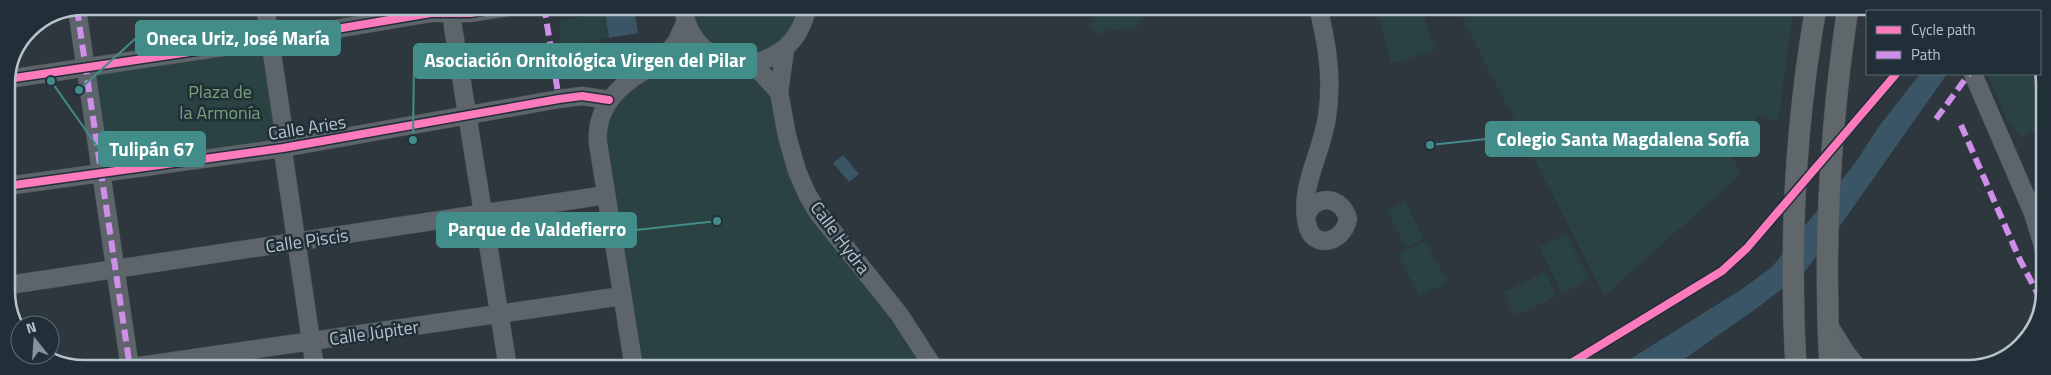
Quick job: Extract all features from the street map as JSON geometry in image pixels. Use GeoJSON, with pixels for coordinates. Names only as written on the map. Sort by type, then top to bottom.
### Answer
{"type":"FeatureCollection","features":[{"type":"Feature","properties":{"kind":"main road"},"geometry":{"type":"LineString","coordinates":[[1796,360],[1793,320],[1794,211],[1807,60],[1815,15]]}},
{"type":"Feature","properties":{"kind":"main road"},"geometry":{"type":"LineString","coordinates":[[1830,360],[1827,316],[1828,199],[1834,124],[1847,15]]}},
{"type":"Feature","properties":{"kind":"street"},"geometry":{"type":"LineString","coordinates":[[78,15],[128,360]]}},
{"type":"Feature","properties":{"kind":"street"},"geometry":{"type":"LineString","coordinates":[[266,15],[284,132],[283,148],[314,360]]}},
{"type":"Feature","properties":{"kind":"street"},"geometry":{"type":"LineString","coordinates":[[15,78],[270,40],[419,15]]}},
{"type":"Feature","properties":{"kind":"street"},"geometry":{"type":"LineString","coordinates":[[453,15],[466,115],[507,360]]}},
{"type":"Feature","properties":{"kind":"street"},"geometry":{"type":"LineString","coordinates":[[685,15],[694,38],[707,51],[728,62],[752,63],[769,59],[784,50],[800,30],[804,15]]}},
{"type":"Feature","properties":{"kind":"street"},"geometry":{"type":"LineString","coordinates":[[661,62],[677,41],[685,15]]}},
{"type":"Feature","properties":{"kind":"street"},"geometry":{"type":"LineString","coordinates":[[1310,174],[1319,188],[1342,206],[1348,219],[1343,233],[1338,238],[1325,241],[1313,235],[1308,230],[1306,216],[1306,184],[1319,150],[1328,117],[1330,90],[1326,46],[1320,15]]}},
{"type":"Feature","properties":{"kind":"street","name":"Calle Hydra"},"geometry":{"type":"LineString","coordinates":[[784,50],[779,92],[787,136],[797,171],[807,194],[824,221],[900,314],[929,360]]}},
{"type":"Feature","properties":{"kind":"street"},"geometry":{"type":"LineString","coordinates":[[633,360],[597,133],[602,112],[609,100],[640,74],[661,62],[684,54],[707,51]]}},
{"type":"Feature","properties":{"kind":"street"},"geometry":{"type":"LineString","coordinates":[[752,63],[779,92]]}},
{"type":"Feature","properties":{"kind":"street"},"geometry":{"type":"LineString","coordinates":[[1976,80],[2036,222]]}},
{"type":"Feature","properties":{"kind":"street","name":"Calle Aries"},"geometry":{"type":"LineString","coordinates":[[15,185],[101,171],[283,148],[582,96],[599,97],[609,100]]}},
{"type":"Feature","properties":{"kind":"street","name":"Calle Piscis"},"geometry":{"type":"LineString","coordinates":[[15,284],[297,243],[606,195]]}},
{"type":"Feature","properties":{"kind":"street"},"geometry":{"type":"LineString","coordinates":[[1306,216],[1309,210],[1319,201],[1332,200]]}},
{"type":"Feature","properties":{"kind":"street"},"geometry":{"type":"LineString","coordinates":[[2033,212],[2036,216]]}},
{"type":"Feature","properties":{"kind":"street","name":"Calle Júpiter"},"geometry":{"type":"LineString","coordinates":[[185,360],[622,296]]}},
{"type":"Feature","properties":{"kind":"street"},"geometry":{"type":"LineString","coordinates":[[1827,316],[1852,360]]}},
{"type":"Feature","properties":{"kind":"green space"},"geometry":{"type":"Polygon","coordinates":[[[593,15],[605,15],[609,38],[562,46],[558,21],[593,15]]]}},
{"type":"Feature","properties":{"kind":"green space"},"geometry":{"type":"Polygon","coordinates":[[[694,15],[797,15],[789,36],[759,55],[744,57],[723,51],[714,45],[699,27],[694,15]]]}},
{"type":"Feature","properties":{"kind":"green space"},"geometry":{"type":"Polygon","coordinates":[[[1095,15],[1144,15],[1136,29],[1114,29],[1098,34],[1088,28],[1095,15]]]}},
{"type":"Feature","properties":{"kind":"green space"},"geometry":{"type":"Polygon","coordinates":[[[1377,15],[1424,15],[1435,50],[1392,64],[1377,15]]]}},
{"type":"Feature","properties":{"kind":"green space"},"geometry":{"type":"Polygon","coordinates":[[[1461,15],[1793,15],[1778,122],[1761,115],[1727,147],[1741,174],[1604,296],[1461,15]]]}},
{"type":"Feature","properties":{"kind":"green space","name":"Plaza de la Armonía"},"geometry":{"type":"Polygon","coordinates":[[[271,40],[283,148],[101,171],[86,67],[271,40]]]}},
{"type":"Feature","properties":{"kind":"green space"},"geometry":{"type":"Polygon","coordinates":[[[701,56],[728,69],[756,74],[768,84],[774,101],[789,170],[896,320],[921,360],[640,360],[602,128],[606,118],[628,92],[675,60],[701,56]]]}},
{"type":"Feature","properties":{"kind":"green space"},"geometry":{"type":"Polygon","coordinates":[[[1987,75],[2035,75],[2036,130],[2021,138],[2006,118],[1987,75]]]}},
{"type":"Feature","properties":{"kind":"green space"},"geometry":{"type":"Polygon","coordinates":[[[1405,201],[1424,239],[1406,248],[1387,210],[1405,201]]]}},
{"type":"Feature","properties":{"kind":"green space"},"geometry":{"type":"Polygon","coordinates":[[[1567,234],[1589,280],[1562,294],[1539,247],[1567,234]]]}},
{"type":"Feature","properties":{"kind":"green space"},"geometry":{"type":"Polygon","coordinates":[[[1426,241],[1447,282],[1419,296],[1398,255],[1426,241]]]}},
{"type":"Feature","properties":{"kind":"green space"},"geometry":{"type":"Polygon","coordinates":[[[1545,272],[1557,296],[1515,316],[1503,292],[1545,272]]]}},
{"type":"Feature","properties":{"kind":"water"},"geometry":{"type":"Polygon","coordinates":[[[605,15],[635,15],[638,33],[609,38],[605,15]]]}},
{"type":"Feature","properties":{"kind":"water"},"geometry":{"type":"Polygon","coordinates":[[[1919,75],[1946,75],[1835,233],[1805,271],[1757,308],[1683,360],[1629,360],[1742,289],[1772,267],[1855,163],[1880,125],[1919,75]]]}},
{"type":"Feature","properties":{"kind":"water"},"geometry":{"type":"Polygon","coordinates":[[[843,155],[859,174],[849,182],[833,163],[843,155]]]}},
{"type":"Feature","properties":{"kind":"marked path"},"geometry":{"type":"LineString","coordinates":[[78,15],[129,360]]}},
{"type":"Feature","properties":{"kind":"marked path"},"geometry":{"type":"LineString","coordinates":[[545,15],[559,99]]}},
{"type":"Feature","properties":{"kind":"marked path"},"geometry":{"type":"LineString","coordinates":[[1936,119],[1968,75]]}},
{"type":"Feature","properties":{"kind":"marked path"},"geometry":{"type":"LineString","coordinates":[[1961,125],[2020,260],[2036,291]]}},
{"type":"Feature","properties":{"kind":"cycle path"},"geometry":{"type":"LineString","coordinates":[[15,78],[271,40],[419,15]]}},
{"type":"Feature","properties":{"kind":"cycle path"},"geometry":{"type":"LineString","coordinates":[[1576,360],[1722,271],[1747,248],[1895,75]]}},
{"type":"Feature","properties":{"kind":"cycle path"},"geometry":{"type":"LineString","coordinates":[[15,185],[283,148],[559,99],[582,96],[609,100]]}},
{"type":"Feature","properties":{"kind":"place","name":"Tulipán 67"},"geometry":{"type":"Point","coordinates":[51,81]}},
{"type":"Feature","properties":{"kind":"place","name":"Oneca Uriz, José María"},"geometry":{"type":"Point","coordinates":[79,90]}},
{"type":"Feature","properties":{"kind":"place","name":"Asociación Ornitológica Virgen del Pilar"},"geometry":{"type":"Point","coordinates":[413,140]}},
{"type":"Feature","properties":{"kind":"place","name":"Colegio Santa Magdalena Sofía"},"geometry":{"type":"Point","coordinates":[1430,145]}},
{"type":"Feature","properties":{"kind":"place","name":"Parque de Valdefierro"},"geometry":{"type":"Point","coordinates":[717,221]}}]}
